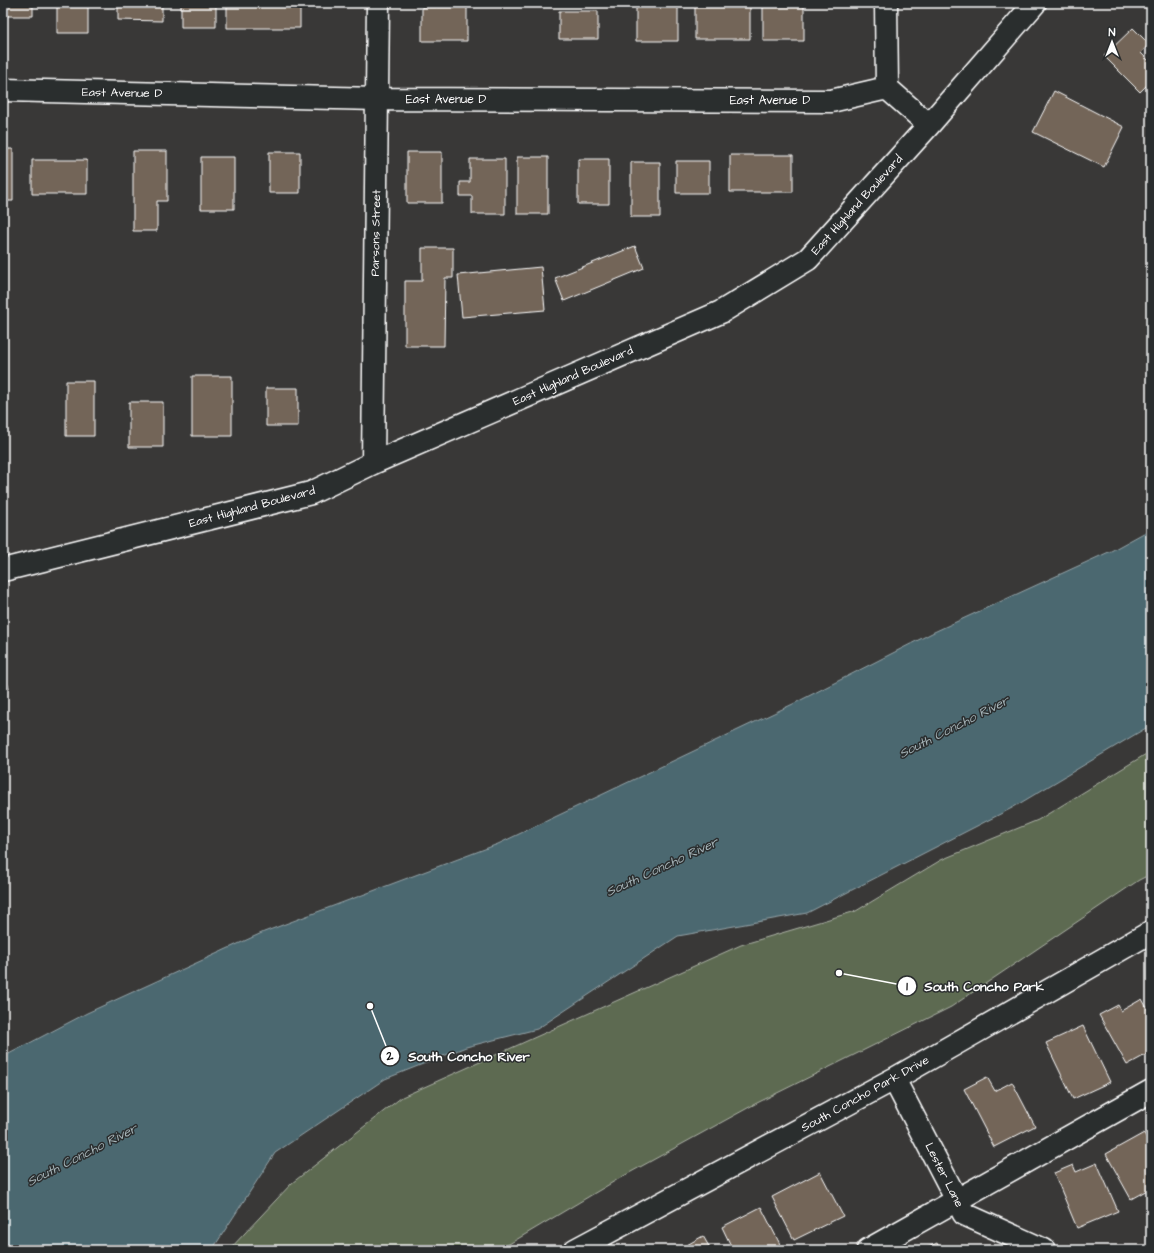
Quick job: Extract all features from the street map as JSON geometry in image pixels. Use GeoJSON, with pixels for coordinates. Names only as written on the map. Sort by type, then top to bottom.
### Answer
{"type":"FeatureCollection","features":[{"type":"Feature","properties":{"kind":"street","name":"Parsons Street"},"geometry":{"type":"LineString","coordinates":[[373,464],[378,3]]}},
{"type":"Feature","properties":{"kind":"street"},"geometry":{"type":"LineString","coordinates":[[886,3],[887,88],[929,125]]}},
{"type":"Feature","properties":{"kind":"street","name":"East Highland Boulevard"},"geometry":{"type":"LineString","coordinates":[[3,570],[311,493],[373,464],[721,312],[808,259],[929,125],[1035,3]]}},
{"type":"Feature","properties":{"kind":"street","name":"East Avenue D"},"geometry":{"type":"LineString","coordinates":[[3,90],[378,99],[831,101],[887,88]]}},
{"type":"Feature","properties":{"kind":"street","name":"South Concho Park Drive"},"geometry":{"type":"LineString","coordinates":[[575,1250],[894,1079],[1151,932]]}},
{"type":"Feature","properties":{"kind":"street","name":"Lester Lane"},"geometry":{"type":"LineString","coordinates":[[894,1079],[964,1214],[1044,1250]]}},
{"type":"Feature","properties":{"kind":"street"},"geometry":{"type":"LineString","coordinates":[[868,1250],[1151,1091]]}},
{"type":"Feature","properties":{"kind":"green space"},"geometry":{"type":"Polygon","coordinates":[[[1151,751],[1151,874],[1139,880],[951,1007],[755,1104],[620,1178],[499,1250],[229,1250],[292,1183],[402,1097],[741,945],[856,911],[941,860],[1038,820],[1151,751]]]}},
{"type":"Feature","properties":{"kind":"water"},"geometry":{"type":"Polygon","coordinates":[[[1151,529],[1151,725],[1012,808],[807,913],[678,936],[537,1029],[466,1047],[385,1079],[275,1153],[212,1250],[3,1250],[3,1057],[87,1013],[264,932],[498,844],[795,703],[934,632],[1111,551],[1151,529]]]}},
{"type":"Feature","properties":{"kind":"building"},"geometry":{"type":"Polygon","coordinates":[[[3,3],[33,3],[33,16],[3,16],[3,3]]]}},
{"type":"Feature","properties":{"kind":"building"},"geometry":{"type":"Polygon","coordinates":[[[57,3],[88,3],[88,33],[57,33],[57,3]]]}},
{"type":"Feature","properties":{"kind":"building"},"geometry":{"type":"Polygon","coordinates":[[[118,3],[162,3],[162,21],[118,20],[118,3]]]}},
{"type":"Feature","properties":{"kind":"building"},"geometry":{"type":"Polygon","coordinates":[[[181,3],[216,3],[216,27],[181,27],[181,3]]]}},
{"type":"Feature","properties":{"kind":"building"},"geometry":{"type":"Polygon","coordinates":[[[227,3],[300,3],[300,28],[227,28],[227,3]]]}},
{"type":"Feature","properties":{"kind":"building"},"geometry":{"type":"Polygon","coordinates":[[[695,3],[750,3],[750,39],[695,39],[695,3]]]}},
{"type":"Feature","properties":{"kind":"building"},"geometry":{"type":"Polygon","coordinates":[[[763,3],[804,3],[804,41],[763,41],[763,3]]]}},
{"type":"Feature","properties":{"kind":"building"},"geometry":{"type":"Polygon","coordinates":[[[636,4],[678,4],[678,41],[636,41],[636,4]]]}},
{"type":"Feature","properties":{"kind":"building"},"geometry":{"type":"Polygon","coordinates":[[[422,7],[467,7],[467,41],[422,41],[422,7]]]}},
{"type":"Feature","properties":{"kind":"building"},"geometry":{"type":"Polygon","coordinates":[[[559,11],[598,11],[598,39],[559,39],[559,11]]]}},
{"type":"Feature","properties":{"kind":"building"},"geometry":{"type":"Polygon","coordinates":[[[1133,28],[1149,44],[1141,53],[1151,63],[1151,81],[1140,92],[1104,56],[1133,28]]]}},
{"type":"Feature","properties":{"kind":"building"},"geometry":{"type":"Polygon","coordinates":[[[1054,91],[1124,127],[1104,167],[1033,132],[1054,91]]]}},
{"type":"Feature","properties":{"kind":"building"},"geometry":{"type":"Polygon","coordinates":[[[3,149],[13,149],[13,201],[3,201],[3,149]]]}},
{"type":"Feature","properties":{"kind":"building"},"geometry":{"type":"Polygon","coordinates":[[[133,151],[167,151],[167,201],[157,201],[157,231],[133,231],[133,151]]]}},
{"type":"Feature","properties":{"kind":"building"},"geometry":{"type":"Polygon","coordinates":[[[269,152],[300,152],[300,193],[269,193],[269,152]]]}},
{"type":"Feature","properties":{"kind":"building"},"geometry":{"type":"Polygon","coordinates":[[[407,152],[442,152],[442,203],[407,203],[407,152]]]}},
{"type":"Feature","properties":{"kind":"building"},"geometry":{"type":"Polygon","coordinates":[[[730,155],[793,155],[793,192],[730,192],[730,155]]]}},
{"type":"Feature","properties":{"kind":"building"},"geometry":{"type":"Polygon","coordinates":[[[201,157],[234,157],[234,209],[201,209],[201,157]]]}},
{"type":"Feature","properties":{"kind":"building"},"geometry":{"type":"Polygon","coordinates":[[[517,157],[548,157],[548,214],[517,214],[517,157]]]}},
{"type":"Feature","properties":{"kind":"building"},"geometry":{"type":"Polygon","coordinates":[[[470,159],[505,159],[505,214],[472,214],[472,196],[460,196],[460,182],[470,182],[470,159]]]}},
{"type":"Feature","properties":{"kind":"building"},"geometry":{"type":"Polygon","coordinates":[[[578,159],[609,159],[609,204],[578,204],[578,159]]]}},
{"type":"Feature","properties":{"kind":"building"},"geometry":{"type":"Polygon","coordinates":[[[32,160],[87,160],[87,194],[32,194],[32,160]]]}},
{"type":"Feature","properties":{"kind":"building"},"geometry":{"type":"Polygon","coordinates":[[[676,161],[709,161],[709,193],[676,193],[676,161]]]}},
{"type":"Feature","properties":{"kind":"building"},"geometry":{"type":"Polygon","coordinates":[[[631,162],[660,162],[660,217],[631,217],[631,162]]]}},
{"type":"Feature","properties":{"kind":"building"},"geometry":{"type":"Polygon","coordinates":[[[635,246],[644,268],[564,301],[555,278],[635,246]]]}},
{"type":"Feature","properties":{"kind":"building"},"geometry":{"type":"Polygon","coordinates":[[[422,248],[453,248],[453,278],[445,278],[444,346],[405,346],[405,281],[422,281],[422,248]]]}},
{"type":"Feature","properties":{"kind":"building"},"geometry":{"type":"Polygon","coordinates":[[[541,267],[545,310],[462,317],[458,275],[541,267]]]}},
{"type":"Feature","properties":{"kind":"building"},"geometry":{"type":"Polygon","coordinates":[[[192,376],[232,376],[232,436],[192,436],[192,376]]]}},
{"type":"Feature","properties":{"kind":"building"},"geometry":{"type":"Polygon","coordinates":[[[66,381],[94,381],[94,436],[66,436],[66,381]]]}},
{"type":"Feature","properties":{"kind":"building"},"geometry":{"type":"Polygon","coordinates":[[[266,388],[298,388],[298,426],[266,426],[266,388]]]}},
{"type":"Feature","properties":{"kind":"building"},"geometry":{"type":"Polygon","coordinates":[[[129,402],[163,402],[163,447],[129,447],[129,402]]]}},
{"type":"Feature","properties":{"kind":"building"},"geometry":{"type":"Polygon","coordinates":[[[4,670],[9,689],[3,690],[3,671],[4,670]]]}},
{"type":"Feature","properties":{"kind":"building"},"geometry":{"type":"Polygon","coordinates":[[[1142,999],[1151,1015],[1151,1052],[1127,1065],[1099,1015],[1118,1005],[1121,1011],[1142,999]]]}},
{"type":"Feature","properties":{"kind":"building"},"geometry":{"type":"Polygon","coordinates":[[[1083,1026],[1110,1082],[1073,1099],[1046,1043],[1083,1026]]]}},
{"type":"Feature","properties":{"kind":"building"},"geometry":{"type":"Polygon","coordinates":[[[987,1077],[995,1091],[1012,1082],[1035,1126],[994,1147],[964,1089],[987,1077]]]}},
{"type":"Feature","properties":{"kind":"building"},"geometry":{"type":"Polygon","coordinates":[[[1144,1133],[1151,1146],[1151,1188],[1131,1199],[1106,1154],[1144,1133]]]}},
{"type":"Feature","properties":{"kind":"building"},"geometry":{"type":"Polygon","coordinates":[[[1097,1163],[1118,1211],[1077,1228],[1054,1173],[1073,1165],[1076,1172],[1097,1163]]]}},
{"type":"Feature","properties":{"kind":"building"},"geometry":{"type":"Polygon","coordinates":[[[820,1172],[843,1216],[794,1240],[772,1197],[820,1172]]]}},
{"type":"Feature","properties":{"kind":"building"},"geometry":{"type":"Polygon","coordinates":[[[761,1207],[783,1250],[733,1250],[722,1227],[761,1207]]]}},
{"type":"Feature","properties":{"kind":"building"},"geometry":{"type":"Polygon","coordinates":[[[703,1236],[711,1250],[678,1250],[703,1236]]]}},
{"type":"Feature","properties":{"kind":"building"},"geometry":{"type":"Polygon","coordinates":[[[937,1243],[940,1250],[922,1250],[937,1243]]]}},
{"type":"Feature","properties":{"kind":"place","name":"South Concho Park"},"geometry":{"type":"Point","coordinates":[839,973]}},
{"type":"Feature","properties":{"kind":"place","name":"South Concho River"},"geometry":{"type":"Point","coordinates":[370,1006]}}]}
